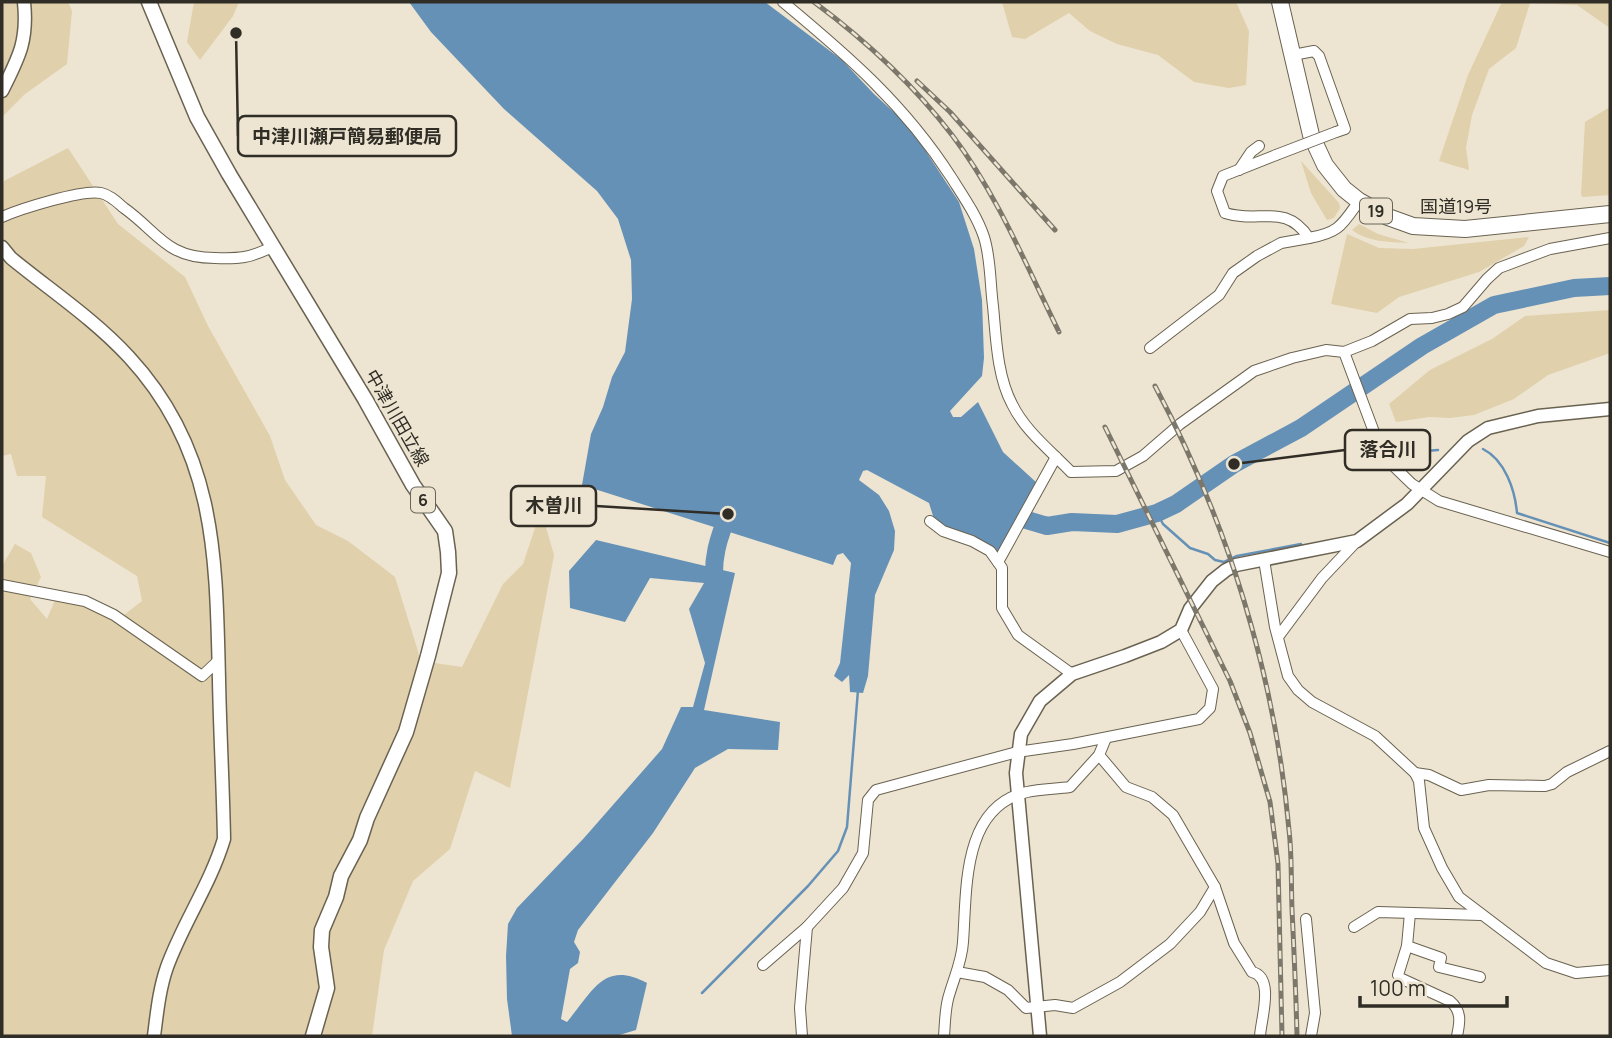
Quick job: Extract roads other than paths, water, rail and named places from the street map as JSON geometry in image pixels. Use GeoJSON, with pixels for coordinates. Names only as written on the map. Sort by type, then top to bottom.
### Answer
{"type":"FeatureCollection","features":[{"type":"Feature","properties":{"kind":"highway","name":"国道19号"},"geometry":{"type":"LineString","coordinates":[[1280,2],[1311,135],[1325,165],[1344,189],[1359,201],[1388,218],[1426,227],[1494,227],[1610,214]]}},
{"type":"Feature","properties":{"kind":"main road","name":"中津川田立線"},"geometry":{"type":"LineString","coordinates":[[149,2],[197,117],[272,247],[444,531],[448,552],[449,573],[406,732],[341,876],[336,897],[322,930],[321,947],[327,988],[313,1036]]}},
{"type":"Feature","properties":{"kind":"street"},"geometry":{"type":"LineString","coordinates":[[2,91],[21,53],[26,25],[24,2]]}},
{"type":"Feature","properties":{"kind":"street"},"geometry":{"type":"LineString","coordinates":[[783,2],[852,60],[887,94],[933,150],[968,204],[984,238],[998,351],[1012,404],[1022,419],[1071,472],[1116,471],[1143,456],[1180,424],[1254,372],[1326,350],[1345,357],[1383,456],[1403,477],[1439,501],[1610,552]]}},
{"type":"Feature","properties":{"kind":"street"},"geometry":{"type":"LineString","coordinates":[[1293,55],[1314,51],[1320,56],[1345,129],[1223,176],[1217,191],[1225,213],[1239,218],[1281,216],[1292,219],[1302,227],[1309,238]]}},
{"type":"Feature","properties":{"kind":"street"},"geometry":{"type":"LineString","coordinates":[[1238,170],[1259,146]]}},
{"type":"Feature","properties":{"kind":"street"},"geometry":{"type":"LineString","coordinates":[[2,217],[53,201],[96,192],[105,194],[118,203],[163,243],[182,254],[200,258],[246,259],[272,247]]}},
{"type":"Feature","properties":{"kind":"street"},"geometry":{"type":"LineString","coordinates":[[1150,348],[1219,295],[1233,273],[1257,256],[1281,243],[1328,235],[1339,229],[1359,201]]}},
{"type":"Feature","properties":{"kind":"street"},"geometry":{"type":"LineString","coordinates":[[1345,357],[1410,319],[1448,314],[1463,307],[1499,268],[1550,249],[1610,238]]}},
{"type":"Feature","properties":{"kind":"street"},"geometry":{"type":"LineString","coordinates":[[2,247],[11,258],[113,341],[149,381],[169,411],[190,452],[208,508],[214,555],[224,839],[215,868],[166,969],[154,1036]]}},
{"type":"Feature","properties":{"kind":"street"},"geometry":{"type":"LineString","coordinates":[[1278,638],[1322,578],[1357,541],[1381,525],[1422,490],[1468,441],[1489,428],[1538,416],[1610,409]]}},
{"type":"Feature","properties":{"kind":"street"},"geometry":{"type":"LineString","coordinates":[[999,562],[1056,457]]}},
{"type":"Feature","properties":{"kind":"street"},"geometry":{"type":"LineString","coordinates":[[930,521],[943,531],[981,545],[999,562],[1002,568],[1002,608],[1012,626],[1018,635],[1072,674]]}},
{"type":"Feature","properties":{"kind":"street"},"geometry":{"type":"LineString","coordinates":[[1040,1036],[1017,796],[1017,752],[1021,734],[1040,701],[1072,674],[1137,652],[1181,630],[1190,609],[1212,581],[1236,565],[1357,541]]}},
{"type":"Feature","properties":{"kind":"street"},"geometry":{"type":"LineString","coordinates":[[1264,560],[1288,676],[1298,690],[1312,702],[1375,736],[1415,774],[1419,781],[1424,828],[1458,897],[1546,963],[1576,972],[1610,970]]}},
{"type":"Feature","properties":{"kind":"street"},"geometry":{"type":"LineString","coordinates":[[2,585],[85,601],[114,615],[202,676],[219,660]]}},
{"type":"Feature","properties":{"kind":"street"},"geometry":{"type":"LineString","coordinates":[[763,965],[807,927],[844,888],[863,853],[868,800],[876,790],[1017,752],[1199,719],[1210,708],[1213,689],[1181,630]]}},
{"type":"Feature","properties":{"kind":"street"},"geometry":{"type":"LineString","coordinates":[[944,1036],[948,1000],[963,944],[967,869],[975,841],[988,815],[1026,792],[1070,788],[1099,755],[1105,738]]}},
{"type":"Feature","properties":{"kind":"street"},"geometry":{"type":"LineString","coordinates":[[1415,774],[1429,775],[1461,790],[1489,785],[1545,786],[1610,751]]}},
{"type":"Feature","properties":{"kind":"street"},"geometry":{"type":"LineString","coordinates":[[1099,755],[1126,787],[1152,797],[1173,815],[1215,887],[1234,943],[1252,972],[1259,973],[1263,978],[1264,1001],[1259,1036]]}},
{"type":"Feature","properties":{"kind":"street"},"geometry":{"type":"LineString","coordinates":[[957,972],[985,977],[1008,990],[1026,1009],[1055,1005],[1073,1008],[1120,982],[1170,944],[1200,912],[1215,887]]}},
{"type":"Feature","properties":{"kind":"street"},"geometry":{"type":"LineString","coordinates":[[1354,926],[1378,912],[1481,915]]}},
{"type":"Feature","properties":{"kind":"street"},"geometry":{"type":"LineString","coordinates":[[1410,913],[1407,946],[1398,975],[1456,1006],[1460,1023],[1457,1036]]}},
{"type":"Feature","properties":{"kind":"street"},"geometry":{"type":"LineString","coordinates":[[1306,919],[1315,1013],[1311,1036]]}},
{"type":"Feature","properties":{"kind":"street"},"geometry":{"type":"LineString","coordinates":[[803,1036],[800,1008],[807,927]]}},
{"type":"Feature","properties":{"kind":"street"},"geometry":{"type":"LineString","coordinates":[[1407,946],[1441,958],[1439,967],[1480,977]]}},
{"type":"Feature","properties":{"kind":"water"},"geometry":{"type":"Polygon","coordinates":[[[409,2],[765,2],[842,60],[910,127],[959,202],[974,249],[982,300],[982,376],[950,411],[953,417],[961,417],[978,402],[1003,452],[1037,483],[999,555],[945,530],[934,519],[929,503],[867,470],[863,471],[859,480],[879,495],[889,511],[895,531],[894,550],[875,595],[868,676],[863,693],[850,692],[849,675],[842,682],[834,676],[840,663],[851,563],[843,553],[837,555],[833,565],[582,485],[591,434],[612,377],[625,352],[632,299],[631,260],[618,219],[597,191],[504,109],[431,32],[409,2]]]}},
{"type":"Feature","properties":{"kind":"water"},"geometry":{"type":"Polygon","coordinates":[[[596,540],[735,573],[704,710],[780,722],[778,750],[728,749],[695,768],[653,833],[578,930],[574,942],[580,952],[578,963],[570,969],[561,1019],[567,1022],[601,982],[620,975],[647,983],[636,1030],[616,1036],[512,1036],[507,999],[508,924],[517,908],[584,838],[662,749],[681,707],[693,707],[705,663],[689,609],[704,583],[650,578],[625,622],[570,608],[569,571],[596,540]]]}},
{"type":"Feature","properties":{"kind":"waterway"},"geometry":{"type":"LineString","coordinates":[[1006,508],[1020,518],[1047,526],[1072,522],[1117,524],[1157,513],[1176,504],[1234,464],[1301,428],[1422,346],[1494,305],[1574,288],[1610,286]]}},
{"type":"Feature","properties":{"kind":"waterway"},"geometry":{"type":"LineString","coordinates":[[1483,449],[1497,460],[1508,476],[1517,513],[1610,543]]}},
{"type":"Feature","properties":{"kind":"waterway"},"geometry":{"type":"LineString","coordinates":[[1396,457],[1401,453],[1438,450]]}},
{"type":"Feature","properties":{"kind":"waterway"},"geometry":{"type":"LineString","coordinates":[[715,590],[717,549],[730,510]]}},
{"type":"Feature","properties":{"kind":"waterway"},"geometry":{"type":"LineString","coordinates":[[1157,513],[1163,524],[1190,548],[1224,562],[1237,556],[1301,544]]}},
{"type":"Feature","properties":{"kind":"waterway"},"geometry":{"type":"LineString","coordinates":[[702,993],[808,886],[838,851],[847,827],[858,690]]}},
{"type":"Feature","properties":{"kind":"railway"},"geometry":{"type":"LineString","coordinates":[[814,2],[888,64],[952,135],[997,206],[1059,332]]}},
{"type":"Feature","properties":{"kind":"railway"},"geometry":{"type":"LineString","coordinates":[[917,81],[950,112],[1055,230]]}},
{"type":"Feature","properties":{"kind":"railway"},"geometry":{"type":"LineString","coordinates":[[1155,386],[1205,491],[1226,546],[1260,658],[1282,772],[1290,840],[1297,1036]]}},
{"type":"Feature","properties":{"kind":"railway"},"geometry":{"type":"LineString","coordinates":[[1105,427],[1230,681],[1250,733],[1270,802],[1278,864],[1282,1036]]}},
{"type":"Feature","properties":{"kind":"place","name":"中津川瀬戸簡易郵便局"},"geometry":{"type":"Point","coordinates":[236,33]}},
{"type":"Feature","properties":{"kind":"place","name":"落合川"},"geometry":{"type":"Point","coordinates":[1234,464]}},
{"type":"Feature","properties":{"kind":"place","name":"木曽川"},"geometry":{"type":"Point","coordinates":[728,514]}}]}
